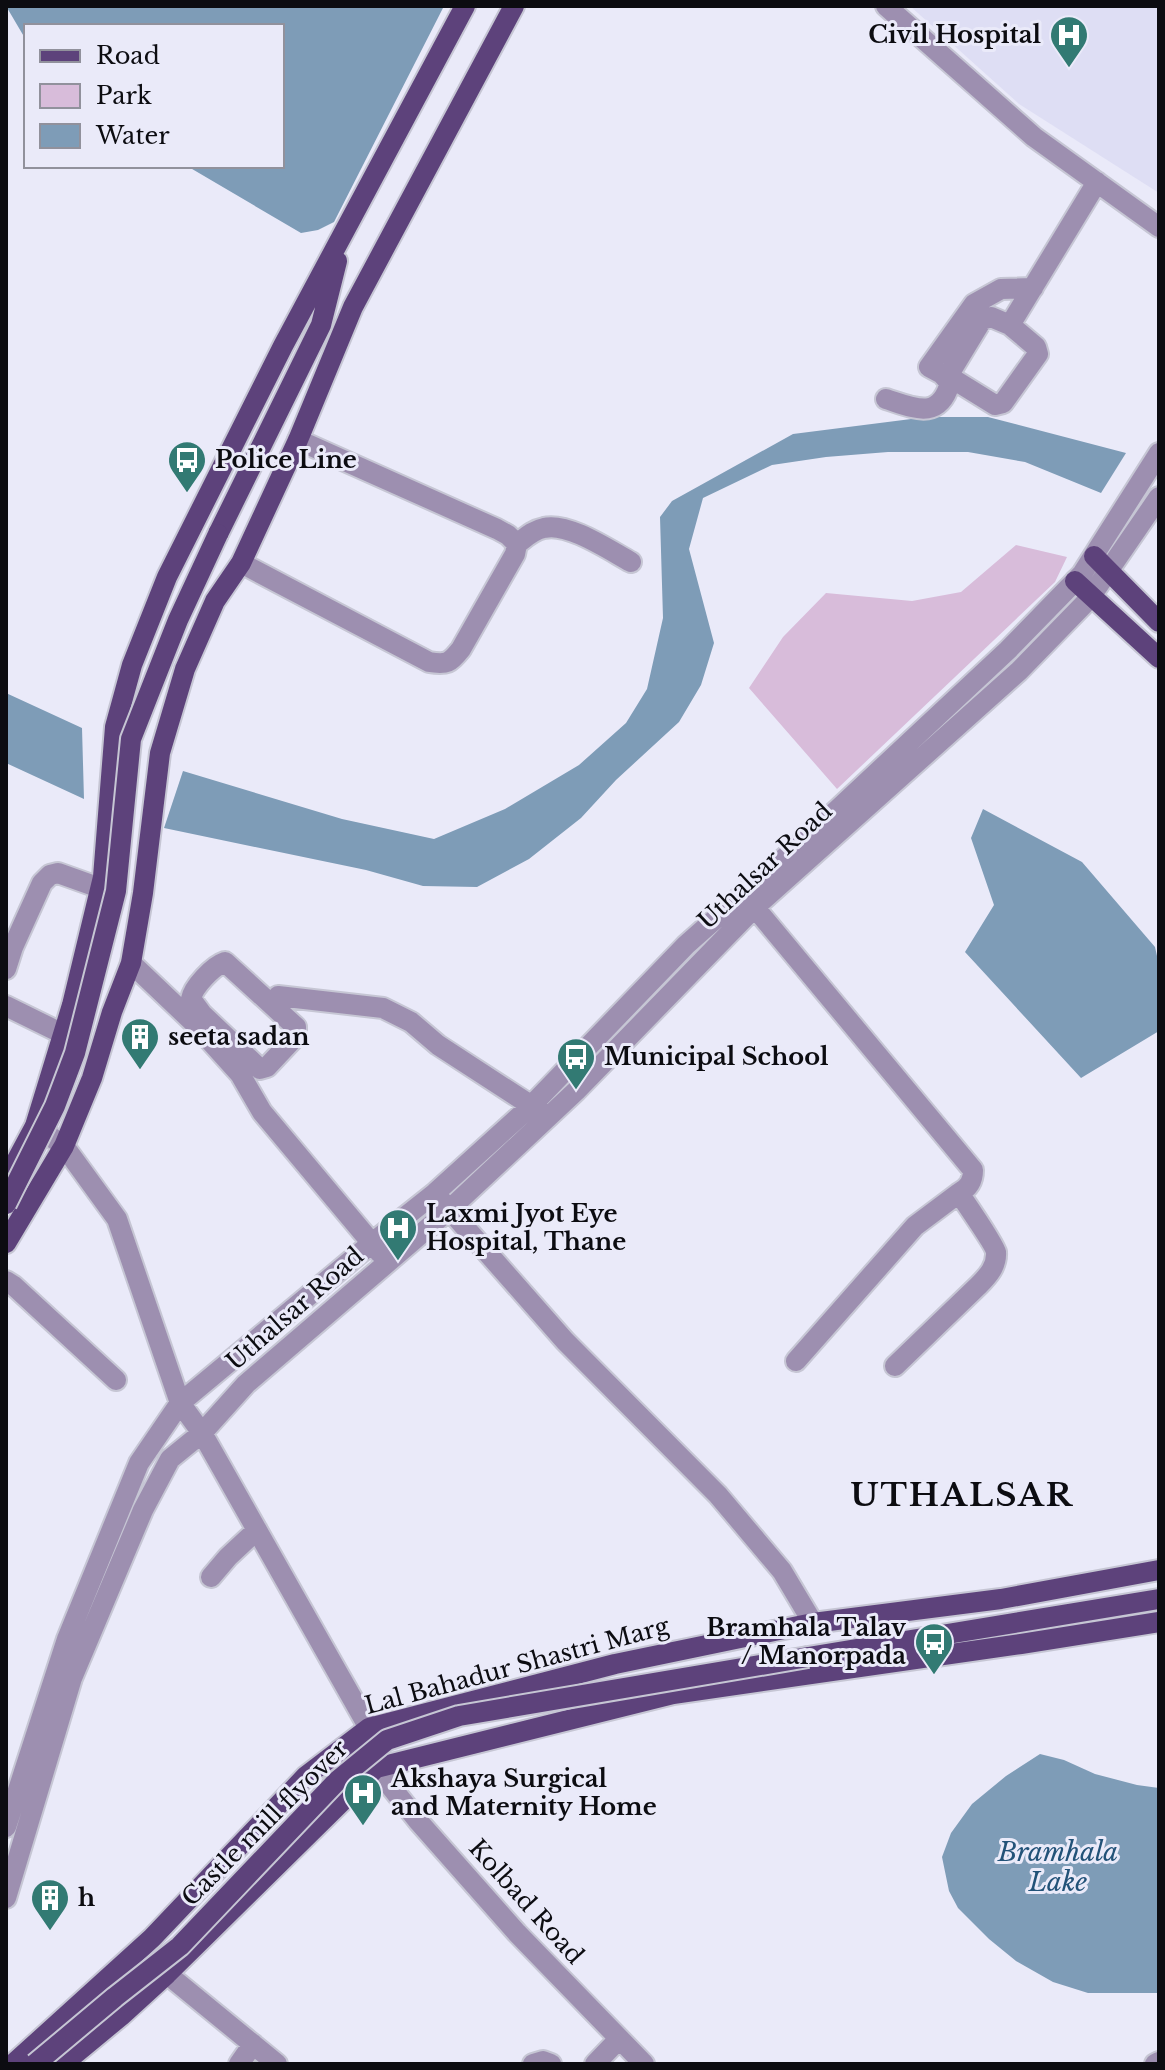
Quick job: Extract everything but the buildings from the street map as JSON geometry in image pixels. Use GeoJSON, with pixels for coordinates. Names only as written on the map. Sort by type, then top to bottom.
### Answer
{"type":"FeatureCollection","features":[{"type":"Feature","properties":{"kind":"main road"},"geometry":{"type":"LineString","coordinates":[[6,1180],[35,1126],[63,1034],[103,877],[115,727],[132,665],[167,577],[283,346],[465,6]]}},
{"type":"Feature","properties":{"kind":"main road"},"geometry":{"type":"LineString","coordinates":[[6,1243],[64,1146],[92,1078],[131,963],[160,753],[185,669],[215,601],[241,563],[298,440],[353,307],[514,6]]}},
{"type":"Feature","properties":{"kind":"main road"},"geometry":{"type":"LineString","coordinates":[[6,1204],[55,1106],[75,1053],[116,891],[131,739],[178,620],[321,325],[338,258],[361,202]]}},
{"type":"Feature","properties":{"kind":"main road"},"geometry":{"type":"LineString","coordinates":[[1101,563],[1159,622]]}},
{"type":"Feature","properties":{"kind":"main road"},"geometry":{"type":"LineString","coordinates":[[1075,581],[1159,658]]}},
{"type":"Feature","properties":{"kind":"main road","name":"Lal Bahadur Shastri Marg"},"geometry":{"type":"LineString","coordinates":[[13,2064],[152,1938],[306,1776],[369,1728],[615,1664],[813,1623],[1001,1599],[1159,1570]]}},
{"type":"Feature","properties":{"kind":"main road","name":"Castle mill flyover"},"geometry":{"type":"LineString","coordinates":[[35,2064],[180,1946],[337,1781],[387,1740],[459,1716],[1159,1599]]}},
{"type":"Feature","properties":{"kind":"main road"},"geometry":{"type":"LineString","coordinates":[[63,2064],[167,1974],[376,1768],[673,1694],[1159,1622]]}},
{"type":"Feature","properties":{"kind":"street"},"geometry":{"type":"LineString","coordinates":[[886,6],[1034,137],[1159,227]]}},
{"type":"Feature","properties":{"kind":"street"},"geometry":{"type":"LineString","coordinates":[[1010,325],[1097,182]]}},
{"type":"Feature","properties":{"kind":"street"},"geometry":{"type":"LineString","coordinates":[[886,399],[919,410],[942,402],[950,383],[942,374],[923,366],[974,304],[1001,289],[1033,288]]}},
{"type":"Feature","properties":{"kind":"street"},"geometry":{"type":"LineString","coordinates":[[991,317],[1010,325],[1036,347],[1038,354],[1003,403],[995,405],[953,379],[951,371],[982,320],[991,317]]}},
{"type":"Feature","properties":{"kind":"street"},"geometry":{"type":"LineString","coordinates":[[298,440],[497,529],[517,544]]}},
{"type":"Feature","properties":{"kind":"street"},"geometry":{"type":"LineString","coordinates":[[878,784],[1082,574],[1101,563],[1159,453]]}},
{"type":"Feature","properties":{"kind":"street","name":"Uthalsar Road"},"geometry":{"type":"LineString","coordinates":[[6,1898],[28,1789],[143,1510],[170,1459],[202,1433],[246,1384],[450,1209],[513,1150],[539,1111],[576,1091],[687,977],[749,901],[878,784],[1019,671],[1091,596],[1101,563],[1159,497]]}},
{"type":"Feature","properties":{"kind":"street"},"geometry":{"type":"LineString","coordinates":[[241,563],[429,662],[441,664],[451,661],[461,649],[515,554],[517,544],[534,531],[556,527],[568,530],[631,562]]}},
{"type":"Feature","properties":{"kind":"street"},"geometry":{"type":"LineString","coordinates":[[6,969],[10,946],[42,883],[50,875],[58,873],[100,888]]}},
{"type":"Feature","properties":{"kind":"street"},"geometry":{"type":"LineString","coordinates":[[6,1827],[28,1789],[67,1639],[132,1480],[139,1463],[180,1403],[435,1193],[498,1135],[539,1111],[672,960],[749,901],[973,1170],[973,1178],[967,1189],[915,1226],[796,1361]]}},
{"type":"Feature","properties":{"kind":"street"},"geometry":{"type":"LineString","coordinates":[[672,960],[687,977]]}},
{"type":"Feature","properties":{"kind":"street"},"geometry":{"type":"LineString","coordinates":[[198,1018],[191,999],[192,992],[218,965],[225,962],[296,1027],[296,1036],[267,1067],[246,1068]]}},
{"type":"Feature","properties":{"kind":"street"},"geometry":{"type":"LineString","coordinates":[[131,963],[198,1018],[246,1068],[262,1112],[388,1263]]}},
{"type":"Feature","properties":{"kind":"street"},"geometry":{"type":"LineString","coordinates":[[278,996],[383,1008],[411,1022],[438,1045],[539,1111]]}},
{"type":"Feature","properties":{"kind":"street"},"geometry":{"type":"LineString","coordinates":[[6,1006],[63,1034]]}},
{"type":"Feature","properties":{"kind":"street"},"geometry":{"type":"LineString","coordinates":[[35,1126],[64,1146],[117,1219],[180,1403],[202,1433],[369,1728],[376,1768]]}},
{"type":"Feature","properties":{"kind":"street"},"geometry":{"type":"LineString","coordinates":[[498,1135],[513,1150]]}},
{"type":"Feature","properties":{"kind":"street"},"geometry":{"type":"LineString","coordinates":[[435,1193],[565,1341],[718,1495],[782,1571],[813,1623]]}},
{"type":"Feature","properties":{"kind":"street"},"geometry":{"type":"LineString","coordinates":[[895,1366],[979,1285],[995,1263],[996,1249],[959,1193]]}},
{"type":"Feature","properties":{"kind":"street"},"geometry":{"type":"LineString","coordinates":[[6,1281],[116,1380]]}},
{"type":"Feature","properties":{"kind":"street"},"geometry":{"type":"LineString","coordinates":[[132,1480],[154,1491]]}},
{"type":"Feature","properties":{"kind":"street"},"geometry":{"type":"LineString","coordinates":[[211,1577],[257,1530]]}},
{"type":"Feature","properties":{"kind":"street","name":"Kolbad Road"},"geometry":{"type":"LineString","coordinates":[[376,1768],[517,1933],[644,2064]]}},
{"type":"Feature","properties":{"kind":"street"},"geometry":{"type":"LineString","coordinates":[[167,1974],[277,2064]]}},
{"type":"Feature","properties":{"kind":"street"},"geometry":{"type":"LineString","coordinates":[[595,2064],[619,2039]]}},
{"type":"Feature","properties":{"kind":"street"},"geometry":{"type":"LineString","coordinates":[[239,2064],[253,2044]]}},
{"type":"Feature","properties":{"kind":"street"},"geometry":{"type":"LineString","coordinates":[[533,2064],[543,2061],[551,2064]]}},
{"type":"Feature","properties":{"kind":"shaded area","name":"Civil Hospital"},"geometry":{"type":"Polygon","coordinates":[[[910,6],[1159,6],[1159,193],[1019,104],[910,6]]]}},
{"type":"Feature","properties":{"kind":"green space"},"geometry":{"type":"Polygon","coordinates":[[[1016,545],[1067,557],[1055,582],[837,789],[749,688],[783,637],[826,593],[912,601],[961,592],[1016,545]]]}},
{"type":"Feature","properties":{"kind":"water"},"geometry":{"type":"Polygon","coordinates":[[[6,6],[444,6],[334,222],[318,230],[301,233],[190,168],[284,168],[284,24],[24,24],[24,37],[6,6]]]}},
{"type":"Feature","properties":{"kind":"water"},"geometry":{"type":"Polygon","coordinates":[[[927,417],[988,417],[1126,453],[1101,493],[1025,462],[968,452],[888,452],[772,465],[703,498],[689,549],[714,643],[701,685],[679,722],[616,780],[581,818],[529,859],[477,887],[423,886],[366,870],[164,828],[183,771],[342,819],[434,839],[505,809],[579,765],[626,723],[647,689],[663,618],[660,517],[672,501],[793,434],[927,417]]]}},
{"type":"Feature","properties":{"kind":"water"},"geometry":{"type":"Polygon","coordinates":[[[6,693],[82,728],[84,799],[6,763],[6,693]]]}},
{"type":"Feature","properties":{"kind":"water"},"geometry":{"type":"Polygon","coordinates":[[[983,809],[1082,862],[1155,947],[1159,965],[1159,1031],[1081,1078],[965,952],[994,905],[971,838],[983,809]]]}},
{"type":"Feature","properties":{"kind":"water","name":"Bramhala Lake"},"geometry":{"type":"Polygon","coordinates":[[[1040,1754],[1064,1760],[1095,1774],[1159,1788],[1159,1993],[1088,1993],[1053,1982],[1016,1961],[989,1939],[958,1908],[949,1891],[942,1857],[951,1833],[972,1804],[1006,1776],[1040,1754]]]}},
{"type":"Feature","properties":{"kind":"place","name":"Civil Hospital"},"geometry":{"type":"Point","coordinates":[1069,69]}},
{"type":"Feature","properties":{"kind":"place","name":"Police Line"},"geometry":{"type":"Point","coordinates":[187,494]}},
{"type":"Feature","properties":{"kind":"place","name":"seeta sadan"},"geometry":{"type":"Point","coordinates":[140,1071]}},
{"type":"Feature","properties":{"kind":"place","name":"Municipal School"},"geometry":{"type":"Point","coordinates":[576,1091]}},
{"type":"Feature","properties":{"kind":"place","name":"Laxmi Jyot Eye Hospital, Thane"},"geometry":{"type":"Point","coordinates":[398,1262]}},
{"type":"Feature","properties":{"kind":"place","name":"Bramhala Talav / Manorpada"},"geometry":{"type":"Point","coordinates":[934,1676]}},
{"type":"Feature","properties":{"kind":"place","name":"Akshaya Surgical and Maternity Home"},"geometry":{"type":"Point","coordinates":[363,1827]}},
{"type":"Feature","properties":{"kind":"place","name":"h"},"geometry":{"type":"Point","coordinates":[50,1932]}},
{"type":"Feature","properties":{"kind":"district","name":"UTHALSAR"},"geometry":{"type":"Point","coordinates":[962,1495]}}]}
